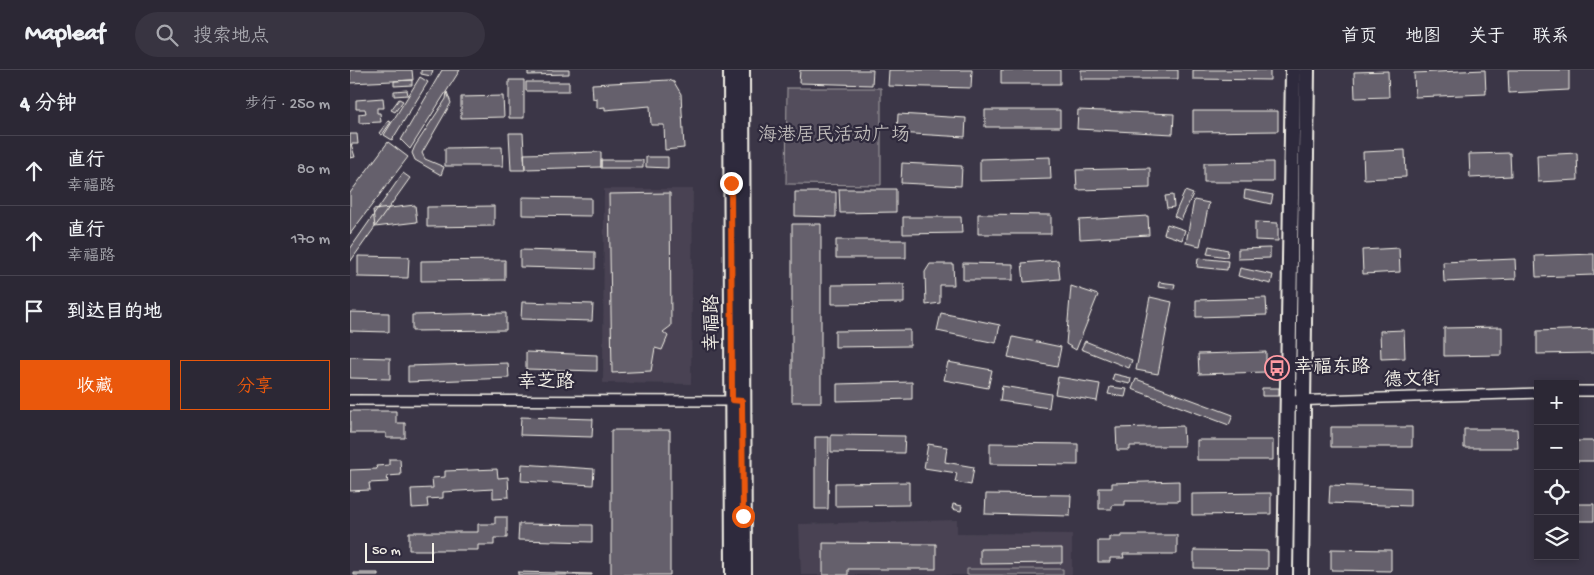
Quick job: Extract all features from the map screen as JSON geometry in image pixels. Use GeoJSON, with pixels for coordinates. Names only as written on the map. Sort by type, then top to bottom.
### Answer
{"type":"FeatureCollection","features":[{"type":"Feature","properties":{"kind":"main road","name":"幸福路"},"geometry":{"type":"LineString","coordinates":[[731,70],[737,401],[744,575]]}},
{"type":"Feature","properties":{"kind":"main road","name":"幸福路"},"geometry":{"type":"LineString","coordinates":[[733,575],[742,70]]}},
{"type":"Feature","properties":{"kind":"main road"},"geometry":{"type":"LineString","coordinates":[[1285,575],[1293,70]]}},
{"type":"Feature","properties":{"kind":"main road"},"geometry":{"type":"LineString","coordinates":[[1301,575],[1307,70]]}},
{"type":"Feature","properties":{"kind":"street"},"geometry":{"type":"LineString","coordinates":[[1579,391],[1594,391]]}},
{"type":"Feature","properties":{"kind":"street","name":"德文街"},"geometry":{"type":"LineString","coordinates":[[1288,401],[1534,393]]}},
{"type":"Feature","properties":{"kind":"street","name":"幸芝路"},"geometry":{"type":"LineString","coordinates":[[350,400],[737,401]]}},
{"type":"Feature","properties":{"kind":"shaded area"},"geometry":{"type":"Polygon","coordinates":[[[604,189],[693,189],[691,384],[603,383],[604,189]]]}},
{"type":"Feature","properties":{"kind":"shaded area"},"geometry":{"type":"Polygon","coordinates":[[[957,520],[957,533],[1072,534],[1072,575],[801,575],[799,524],[957,520]]]}},
{"type":"Feature","properties":{"kind":"green space","name":"海港居民活动广场"},"geometry":{"type":"Polygon","coordinates":[[[787,88],[881,88],[881,185],[786,184],[787,88]]]}},
{"type":"Feature","properties":{"kind":"green space"},"geometry":{"type":"Polygon","coordinates":[[[967,569],[1063,569],[1063,575],[967,575],[967,569]]]}},
{"type":"Feature","properties":{"kind":"building"},"geometry":{"type":"Polygon","coordinates":[[[350,70],[412,70],[413,80],[350,83],[350,70]]]}},
{"type":"Feature","properties":{"kind":"building"},"geometry":{"type":"Polygon","coordinates":[[[421,70],[433,70],[431,76],[421,74],[421,70]]]}},
{"type":"Feature","properties":{"kind":"building"},"geometry":{"type":"Polygon","coordinates":[[[442,70],[460,70],[410,149],[401,140],[442,70]]]}},
{"type":"Feature","properties":{"kind":"building"},"geometry":{"type":"Polygon","coordinates":[[[528,70],[569,70],[569,74],[528,75],[528,70]]]}},
{"type":"Feature","properties":{"kind":"building"},"geometry":{"type":"Polygon","coordinates":[[[800,70],[873,70],[872,85],[799,83],[800,70]]]}},
{"type":"Feature","properties":{"kind":"building"},"geometry":{"type":"Polygon","coordinates":[[[889,70],[972,70],[971,88],[888,86],[889,70]]]}},
{"type":"Feature","properties":{"kind":"building"},"geometry":{"type":"Polygon","coordinates":[[[1001,70],[1060,70],[1060,84],[1001,84],[1001,70]]]}},
{"type":"Feature","properties":{"kind":"building"},"geometry":{"type":"Polygon","coordinates":[[[1081,70],[1178,70],[1178,79],[1081,79],[1081,70]]]}},
{"type":"Feature","properties":{"kind":"building"},"geometry":{"type":"Polygon","coordinates":[[[1193,70],[1270,70],[1270,80],[1193,79],[1193,70]]]}},
{"type":"Feature","properties":{"kind":"building"},"geometry":{"type":"Polygon","coordinates":[[[1485,70],[1486,94],[1415,97],[1414,73],[1485,70]]]}},
{"type":"Feature","properties":{"kind":"building"},"geometry":{"type":"Polygon","coordinates":[[[1508,70],[1569,70],[1569,90],[1509,93],[1508,70]]]}},
{"type":"Feature","properties":{"kind":"building"},"geometry":{"type":"Polygon","coordinates":[[[1388,71],[1389,97],[1355,98],[1354,72],[1388,71]]]}},
{"type":"Feature","properties":{"kind":"building"},"geometry":{"type":"Polygon","coordinates":[[[420,77],[428,82],[392,140],[384,135],[420,77]]]}},
{"type":"Feature","properties":{"kind":"building"},"geometry":{"type":"Polygon","coordinates":[[[412,80],[412,85],[394,86],[394,81],[412,80]]]}},
{"type":"Feature","properties":{"kind":"building"},"geometry":{"type":"Polygon","coordinates":[[[509,80],[524,80],[524,118],[509,118],[509,80]]]}},
{"type":"Feature","properties":{"kind":"building"},"geometry":{"type":"Polygon","coordinates":[[[669,80],[674,82],[681,94],[684,148],[665,150],[664,125],[651,125],[650,106],[605,110],[605,107],[597,108],[597,98],[593,99],[592,84],[669,80]]]}},
{"type":"Feature","properties":{"kind":"building"},"geometry":{"type":"Polygon","coordinates":[[[526,82],[569,82],[569,91],[526,91],[526,82]]]}},
{"type":"Feature","properties":{"kind":"building"},"geometry":{"type":"Polygon","coordinates":[[[407,90],[408,95],[394,96],[394,91],[407,90]]]}},
{"type":"Feature","properties":{"kind":"building"},"geometry":{"type":"Polygon","coordinates":[[[447,92],[451,103],[422,153],[425,159],[444,167],[441,175],[415,160],[412,153],[446,99],[447,92]]]}},
{"type":"Feature","properties":{"kind":"building"},"geometry":{"type":"Polygon","coordinates":[[[503,96],[504,117],[461,118],[461,97],[503,96]]]}},
{"type":"Feature","properties":{"kind":"building"},"geometry":{"type":"Polygon","coordinates":[[[383,98],[384,108],[377,108],[377,113],[380,113],[381,122],[359,123],[359,114],[366,113],[365,109],[356,109],[356,100],[383,98]]]}},
{"type":"Feature","properties":{"kind":"building"},"geometry":{"type":"Polygon","coordinates":[[[399,99],[403,101],[395,112],[391,110],[399,99]]]}},
{"type":"Feature","properties":{"kind":"building"},"geometry":{"type":"Polygon","coordinates":[[[985,110],[1060,110],[1060,127],[985,127],[985,110]]]}},
{"type":"Feature","properties":{"kind":"building"},"geometry":{"type":"Polygon","coordinates":[[[1078,110],[1174,114],[1173,134],[1077,129],[1078,110]]]}},
{"type":"Feature","properties":{"kind":"building"},"geometry":{"type":"Polygon","coordinates":[[[1193,111],[1278,111],[1278,131],[1193,132],[1193,111]]]}},
{"type":"Feature","properties":{"kind":"building"},"geometry":{"type":"Polygon","coordinates":[[[898,114],[966,118],[965,137],[897,133],[898,114]]]}},
{"type":"Feature","properties":{"kind":"building"},"geometry":{"type":"Polygon","coordinates":[[[388,121],[391,122],[382,135],[379,133],[388,121]]]}},
{"type":"Feature","properties":{"kind":"building"},"geometry":{"type":"Polygon","coordinates":[[[509,133],[523,133],[525,170],[511,170],[509,133]]]}},
{"type":"Feature","properties":{"kind":"building"},"geometry":{"type":"Polygon","coordinates":[[[350,134],[357,134],[358,144],[351,144],[355,157],[350,158],[350,134]]]}},
{"type":"Feature","properties":{"kind":"building"},"geometry":{"type":"Polygon","coordinates":[[[388,142],[408,157],[350,234],[350,193],[388,142]]]}},
{"type":"Feature","properties":{"kind":"building"},"geometry":{"type":"Polygon","coordinates":[[[502,147],[503,166],[445,166],[445,148],[502,147]]]}},
{"type":"Feature","properties":{"kind":"building"},"geometry":{"type":"Polygon","coordinates":[[[1405,150],[1406,177],[1364,179],[1363,152],[1405,150]]]}},
{"type":"Feature","properties":{"kind":"building"},"geometry":{"type":"Polygon","coordinates":[[[601,152],[601,167],[525,169],[524,154],[601,152]]]}},
{"type":"Feature","properties":{"kind":"building"},"geometry":{"type":"Polygon","coordinates":[[[1510,153],[1511,176],[1470,178],[1469,154],[1510,153]]]}},
{"type":"Feature","properties":{"kind":"building"},"geometry":{"type":"Polygon","coordinates":[[[1577,153],[1578,180],[1538,182],[1537,155],[1577,153]]]}},
{"type":"Feature","properties":{"kind":"building"},"geometry":{"type":"Polygon","coordinates":[[[646,157],[668,157],[668,168],[646,167],[646,157]]]}},
{"type":"Feature","properties":{"kind":"building"},"geometry":{"type":"Polygon","coordinates":[[[1050,157],[1051,179],[980,181],[980,159],[1050,157]]]}},
{"type":"Feature","properties":{"kind":"building"},"geometry":{"type":"Polygon","coordinates":[[[601,160],[643,160],[643,168],[601,168],[601,160]]]}},
{"type":"Feature","properties":{"kind":"building"},"geometry":{"type":"Polygon","coordinates":[[[1273,162],[1273,182],[1204,182],[1204,163],[1273,162]]]}},
{"type":"Feature","properties":{"kind":"building"},"geometry":{"type":"Polygon","coordinates":[[[902,163],[962,166],[961,186],[901,183],[902,163]]]}},
{"type":"Feature","properties":{"kind":"building"},"geometry":{"type":"Polygon","coordinates":[[[1150,168],[1150,188],[1077,190],[1076,170],[1150,168]]]}},
{"type":"Feature","properties":{"kind":"building"},"geometry":{"type":"Polygon","coordinates":[[[403,173],[410,178],[350,262],[350,249],[403,173]]]}},
{"type":"Feature","properties":{"kind":"building"},"geometry":{"type":"Polygon","coordinates":[[[839,189],[896,189],[896,212],[840,213],[839,189]]]}},
{"type":"Feature","properties":{"kind":"building"},"geometry":{"type":"Polygon","coordinates":[[[1245,190],[1273,195],[1271,204],[1244,198],[1245,190]]]}},
{"type":"Feature","properties":{"kind":"building"},"geometry":{"type":"Polygon","coordinates":[[[1185,191],[1193,194],[1181,220],[1174,216],[1185,191]]]}},
{"type":"Feature","properties":{"kind":"building"},"geometry":{"type":"Polygon","coordinates":[[[795,192],[836,192],[836,217],[795,216],[795,192]]]}},
{"type":"Feature","properties":{"kind":"building"},"geometry":{"type":"Polygon","coordinates":[[[670,193],[671,326],[663,332],[668,336],[662,350],[655,348],[651,371],[612,373],[609,194],[670,193]]]}},
{"type":"Feature","properties":{"kind":"building"},"geometry":{"type":"Polygon","coordinates":[[[1173,195],[1174,207],[1167,208],[1165,196],[1173,195]]]}},
{"type":"Feature","properties":{"kind":"building"},"geometry":{"type":"Polygon","coordinates":[[[522,197],[591,198],[591,216],[522,215],[522,197]]]}},
{"type":"Feature","properties":{"kind":"building"},"geometry":{"type":"Polygon","coordinates":[[[1194,200],[1209,203],[1200,246],[1186,243],[1194,200]]]}},
{"type":"Feature","properties":{"kind":"building"},"geometry":{"type":"Polygon","coordinates":[[[415,205],[417,222],[375,227],[373,210],[415,205]]]}},
{"type":"Feature","properties":{"kind":"building"},"geometry":{"type":"Polygon","coordinates":[[[494,206],[494,226],[427,227],[427,207],[494,206]]]}},
{"type":"Feature","properties":{"kind":"building"},"geometry":{"type":"Polygon","coordinates":[[[978,214],[1051,215],[1051,234],[978,234],[978,214]]]}},
{"type":"Feature","properties":{"kind":"building"},"geometry":{"type":"Polygon","coordinates":[[[1148,216],[1149,235],[1080,239],[1079,220],[1148,216]]]}},
{"type":"Feature","properties":{"kind":"building"},"geometry":{"type":"Polygon","coordinates":[[[903,217],[961,217],[962,233],[903,234],[903,217]]]}},
{"type":"Feature","properties":{"kind":"building"},"geometry":{"type":"Polygon","coordinates":[[[1255,222],[1278,223],[1278,241],[1255,240],[1255,222]]]}},
{"type":"Feature","properties":{"kind":"building"},"geometry":{"type":"Polygon","coordinates":[[[792,224],[821,224],[821,402],[792,402],[792,224]]]}},
{"type":"Feature","properties":{"kind":"building"},"geometry":{"type":"Polygon","coordinates":[[[1167,224],[1185,230],[1182,240],[1164,234],[1167,224]]]}},
{"type":"Feature","properties":{"kind":"building"},"geometry":{"type":"Polygon","coordinates":[[[836,240],[906,240],[906,258],[836,258],[836,240]]]}},
{"type":"Feature","properties":{"kind":"building"},"geometry":{"type":"Polygon","coordinates":[[[1209,246],[1228,250],[1227,257],[1207,254],[1209,246]]]}},
{"type":"Feature","properties":{"kind":"building"},"geometry":{"type":"Polygon","coordinates":[[[1270,248],[1270,258],[1238,259],[1238,249],[1270,248]]]}},
{"type":"Feature","properties":{"kind":"building"},"geometry":{"type":"Polygon","coordinates":[[[1399,248],[1400,272],[1363,274],[1362,250],[1399,248]]]}},
{"type":"Feature","properties":{"kind":"building"},"geometry":{"type":"Polygon","coordinates":[[[520,250],[595,252],[595,269],[520,267],[520,250]]]}},
{"type":"Feature","properties":{"kind":"building"},"geometry":{"type":"Polygon","coordinates":[[[1594,254],[1594,275],[1536,277],[1535,256],[1594,254]]]}},
{"type":"Feature","properties":{"kind":"building"},"geometry":{"type":"Polygon","coordinates":[[[358,256],[409,257],[408,278],[358,277],[358,256]]]}},
{"type":"Feature","properties":{"kind":"building"},"geometry":{"type":"Polygon","coordinates":[[[1198,258],[1228,261],[1227,270],[1197,267],[1198,258]]]}},
{"type":"Feature","properties":{"kind":"building"},"geometry":{"type":"Polygon","coordinates":[[[1515,259],[1516,279],[1444,282],[1443,262],[1515,259]]]}},
{"type":"Feature","properties":{"kind":"building"},"geometry":{"type":"Polygon","coordinates":[[[505,260],[505,280],[421,281],[421,261],[505,260]]]}},
{"type":"Feature","properties":{"kind":"building"},"geometry":{"type":"Polygon","coordinates":[[[1058,260],[1060,279],[1024,282],[1022,263],[1058,260]]]}},
{"type":"Feature","properties":{"kind":"building"},"geometry":{"type":"Polygon","coordinates":[[[963,263],[1013,264],[1013,280],[963,280],[963,263]]]}},
{"type":"Feature","properties":{"kind":"building"},"geometry":{"type":"Polygon","coordinates":[[[930,264],[953,264],[954,285],[940,285],[940,303],[926,305],[925,272],[930,264]]]}},
{"type":"Feature","properties":{"kind":"building"},"geometry":{"type":"Polygon","coordinates":[[[1240,268],[1273,275],[1271,284],[1238,276],[1240,268]]]}},
{"type":"Feature","properties":{"kind":"building"},"geometry":{"type":"Polygon","coordinates":[[[1159,282],[1175,284],[1174,289],[1158,287],[1159,282]]]}},
{"type":"Feature","properties":{"kind":"building"},"geometry":{"type":"Polygon","coordinates":[[[904,284],[904,303],[832,304],[832,285],[904,284]]]}},
{"type":"Feature","properties":{"kind":"building"},"geometry":{"type":"Polygon","coordinates":[[[1071,286],[1098,295],[1076,350],[1066,344],[1071,286]]]}},
{"type":"Feature","properties":{"kind":"building"},"geometry":{"type":"Polygon","coordinates":[[[1150,297],[1172,302],[1158,374],[1136,370],[1150,297]]]}},
{"type":"Feature","properties":{"kind":"building"},"geometry":{"type":"Polygon","coordinates":[[[1266,298],[1267,315],[1196,317],[1196,300],[1266,298]]]}},
{"type":"Feature","properties":{"kind":"building"},"geometry":{"type":"Polygon","coordinates":[[[522,302],[593,304],[592,321],[521,319],[522,302]]]}},
{"type":"Feature","properties":{"kind":"building"},"geometry":{"type":"Polygon","coordinates":[[[350,312],[389,313],[389,332],[350,331],[350,312]]]}},
{"type":"Feature","properties":{"kind":"building"},"geometry":{"type":"Polygon","coordinates":[[[506,313],[506,330],[412,331],[412,315],[506,313]]]}},
{"type":"Feature","properties":{"kind":"building"},"geometry":{"type":"Polygon","coordinates":[[[941,313],[1000,325],[996,343],[937,331],[941,313]]]}},
{"type":"Feature","properties":{"kind":"building"},"geometry":{"type":"Polygon","coordinates":[[[1502,327],[1502,355],[1444,356],[1444,328],[1502,327]]]}},
{"type":"Feature","properties":{"kind":"building"},"geometry":{"type":"Polygon","coordinates":[[[1594,329],[1594,353],[1537,354],[1537,331],[1594,329]]]}},
{"type":"Feature","properties":{"kind":"building"},"geometry":{"type":"Polygon","coordinates":[[[910,330],[910,346],[835,347],[835,331],[910,330]]]}},
{"type":"Feature","properties":{"kind":"building"},"geometry":{"type":"Polygon","coordinates":[[[1404,330],[1405,358],[1381,359],[1380,331],[1404,330]]]}},
{"type":"Feature","properties":{"kind":"building"},"geometry":{"type":"Polygon","coordinates":[[[1013,337],[1061,347],[1057,367],[1008,357],[1013,337]]]}},
{"type":"Feature","properties":{"kind":"building"},"geometry":{"type":"Polygon","coordinates":[[[1085,341],[1132,360],[1129,368],[1081,349],[1085,341]]]}},
{"type":"Feature","properties":{"kind":"building"},"geometry":{"type":"Polygon","coordinates":[[[526,352],[597,355],[597,371],[526,369],[526,352]]]}},
{"type":"Feature","properties":{"kind":"building"},"geometry":{"type":"Polygon","coordinates":[[[1266,352],[1266,372],[1199,374],[1198,354],[1266,352]]]}},
{"type":"Feature","properties":{"kind":"building"},"geometry":{"type":"Polygon","coordinates":[[[350,357],[390,358],[390,379],[350,378],[350,357]]]}},
{"type":"Feature","properties":{"kind":"building"},"geometry":{"type":"Polygon","coordinates":[[[948,362],[992,370],[988,388],[944,380],[948,362]]]}},
{"type":"Feature","properties":{"kind":"building"},"geometry":{"type":"Polygon","coordinates":[[[508,363],[509,378],[408,382],[408,366],[508,363]]]}},
{"type":"Feature","properties":{"kind":"building"},"geometry":{"type":"Polygon","coordinates":[[[1114,374],[1131,378],[1130,384],[1112,380],[1114,374]]]}},
{"type":"Feature","properties":{"kind":"building"},"geometry":{"type":"Polygon","coordinates":[[[1058,377],[1100,384],[1097,401],[1055,394],[1058,377]]]}},
{"type":"Feature","properties":{"kind":"building"},"geometry":{"type":"Polygon","coordinates":[[[1136,379],[1233,415],[1229,425],[1132,389],[1136,379]]]}},
{"type":"Feature","properties":{"kind":"building"},"geometry":{"type":"Polygon","coordinates":[[[912,382],[912,399],[837,401],[837,384],[912,382]]]}},
{"type":"Feature","properties":{"kind":"building"},"geometry":{"type":"Polygon","coordinates":[[[1002,386],[1051,394],[1049,408],[1000,401],[1002,386]]]}},
{"type":"Feature","properties":{"kind":"building"},"geometry":{"type":"Polygon","coordinates":[[[1110,387],[1127,389],[1125,397],[1108,394],[1110,387]]]}},
{"type":"Feature","properties":{"kind":"building"},"geometry":{"type":"Polygon","coordinates":[[[1262,388],[1279,388],[1279,396],[1262,396],[1262,388]]]}},
{"type":"Feature","properties":{"kind":"building"},"geometry":{"type":"Polygon","coordinates":[[[350,411],[396,411],[396,423],[405,423],[405,438],[386,438],[386,433],[350,433],[350,411]]]}},
{"type":"Feature","properties":{"kind":"building"},"geometry":{"type":"Polygon","coordinates":[[[521,417],[593,419],[592,437],[520,435],[521,417]]]}},
{"type":"Feature","properties":{"kind":"building"},"geometry":{"type":"Polygon","coordinates":[[[1183,426],[1184,446],[1130,446],[1130,450],[1117,450],[1116,428],[1183,426]]]}},
{"type":"Feature","properties":{"kind":"building"},"geometry":{"type":"Polygon","coordinates":[[[1331,427],[1412,427],[1412,447],[1331,447],[1331,427]]]}},
{"type":"Feature","properties":{"kind":"building"},"geometry":{"type":"Polygon","coordinates":[[[1464,429],[1517,429],[1518,448],[1464,448],[1464,429]]]}},
{"type":"Feature","properties":{"kind":"building"},"geometry":{"type":"Polygon","coordinates":[[[611,430],[670,430],[670,575],[611,575],[611,430]]]}},
{"type":"Feature","properties":{"kind":"building"},"geometry":{"type":"Polygon","coordinates":[[[831,435],[905,436],[904,453],[831,452],[831,435]]]}},
{"type":"Feature","properties":{"kind":"building"},"geometry":{"type":"Polygon","coordinates":[[[815,437],[829,437],[828,509],[815,509],[815,437]]]}},
{"type":"Feature","properties":{"kind":"building"},"geometry":{"type":"Polygon","coordinates":[[[1197,440],[1273,440],[1273,460],[1197,460],[1197,440]]]}},
{"type":"Feature","properties":{"kind":"building"},"geometry":{"type":"Polygon","coordinates":[[[1579,441],[1594,441],[1594,461],[1579,461],[1579,441]]]}},
{"type":"Feature","properties":{"kind":"building"},"geometry":{"type":"Polygon","coordinates":[[[990,443],[1078,444],[1078,465],[990,464],[990,443]]]}},
{"type":"Feature","properties":{"kind":"building"},"geometry":{"type":"Polygon","coordinates":[[[928,444],[947,447],[945,462],[974,467],[971,485],[955,482],[957,473],[924,468],[928,444]]]}},
{"type":"Feature","properties":{"kind":"building"},"geometry":{"type":"Polygon","coordinates":[[[389,459],[400,459],[401,475],[387,476],[388,482],[369,483],[370,490],[350,491],[350,470],[377,469],[376,466],[389,465],[389,459]]]}},
{"type":"Feature","properties":{"kind":"building"},"geometry":{"type":"Polygon","coordinates":[[[522,464],[594,469],[593,485],[521,481],[522,464]]]}},
{"type":"Feature","properties":{"kind":"building"},"geometry":{"type":"Polygon","coordinates":[[[497,469],[498,478],[508,477],[509,497],[493,498],[493,489],[443,492],[443,498],[427,499],[428,507],[412,508],[411,489],[433,488],[432,478],[445,477],[445,471],[497,469]]]}},
{"type":"Feature","properties":{"kind":"building"},"geometry":{"type":"Polygon","coordinates":[[[1179,481],[1179,501],[1125,501],[1125,505],[1112,505],[1112,509],[1099,509],[1099,488],[1112,488],[1112,483],[1179,481]]]}},
{"type":"Feature","properties":{"kind":"building"},"geometry":{"type":"Polygon","coordinates":[[[909,482],[909,505],[835,506],[835,483],[909,482]]]}},
{"type":"Feature","properties":{"kind":"building"},"geometry":{"type":"Polygon","coordinates":[[[1330,485],[1410,488],[1410,506],[1329,503],[1330,485]]]}},
{"type":"Feature","properties":{"kind":"building"},"geometry":{"type":"Polygon","coordinates":[[[1271,493],[1271,514],[1192,515],[1192,494],[1271,493]]]}},
{"type":"Feature","properties":{"kind":"building"},"geometry":{"type":"Polygon","coordinates":[[[986,494],[1071,495],[1070,516],[985,514],[986,494]]]}},
{"type":"Feature","properties":{"kind":"building"},"geometry":{"type":"Polygon","coordinates":[[[953,504],[962,506],[961,511],[952,509],[953,504]]]}},
{"type":"Feature","properties":{"kind":"building"},"geometry":{"type":"Polygon","coordinates":[[[1579,504],[1594,504],[1594,521],[1579,521],[1579,504]]]}},
{"type":"Feature","properties":{"kind":"building"},"geometry":{"type":"Polygon","coordinates":[[[495,517],[507,517],[507,538],[494,538],[494,545],[478,545],[478,550],[409,550],[409,532],[478,532],[478,524],[495,524],[495,517]]]}},
{"type":"Feature","properties":{"kind":"building"},"geometry":{"type":"Polygon","coordinates":[[[519,524],[592,525],[592,542],[518,540],[519,524]]]}},
{"type":"Feature","properties":{"kind":"building"},"geometry":{"type":"Polygon","coordinates":[[[1121,535],[1177,535],[1177,554],[1123,554],[1124,558],[1110,558],[1110,562],[1098,562],[1098,541],[1110,541],[1110,537],[1121,537],[1121,535]]]}},
{"type":"Feature","properties":{"kind":"building"},"geometry":{"type":"Polygon","coordinates":[[[823,543],[936,544],[936,569],[848,569],[848,575],[823,575],[823,543]]]}},
{"type":"Feature","properties":{"kind":"building"},"geometry":{"type":"Polygon","coordinates":[[[1062,548],[1062,563],[980,564],[980,549],[1062,548]]]}},
{"type":"Feature","properties":{"kind":"building"},"geometry":{"type":"Polygon","coordinates":[[[1331,549],[1391,550],[1391,571],[1331,570],[1331,549]]]}},
{"type":"Feature","properties":{"kind":"building"},"geometry":{"type":"Polygon","coordinates":[[[1194,550],[1268,551],[1268,569],[1194,568],[1194,550]]]}},
{"type":"Feature","properties":{"kind":"building"},"geometry":{"type":"Polygon","coordinates":[[[518,572],[592,574],[592,575],[518,575],[518,572]]]}},
{"type":"Feature","properties":{"kind":"building"},"geometry":{"type":"Polygon","coordinates":[[[354,573],[378,573],[378,575],[354,575],[354,573]]]}},
{"type":"Feature","properties":{"kind":"place","name":"幸福东路"},"geometry":{"type":"Point","coordinates":[1277,368]}},
{"type":"Feature","properties":{"kind":"route"},"geometry":{"type":"LineString","coordinates":[[731,183],[732,400],[742,401],[743,516]]}}]}
